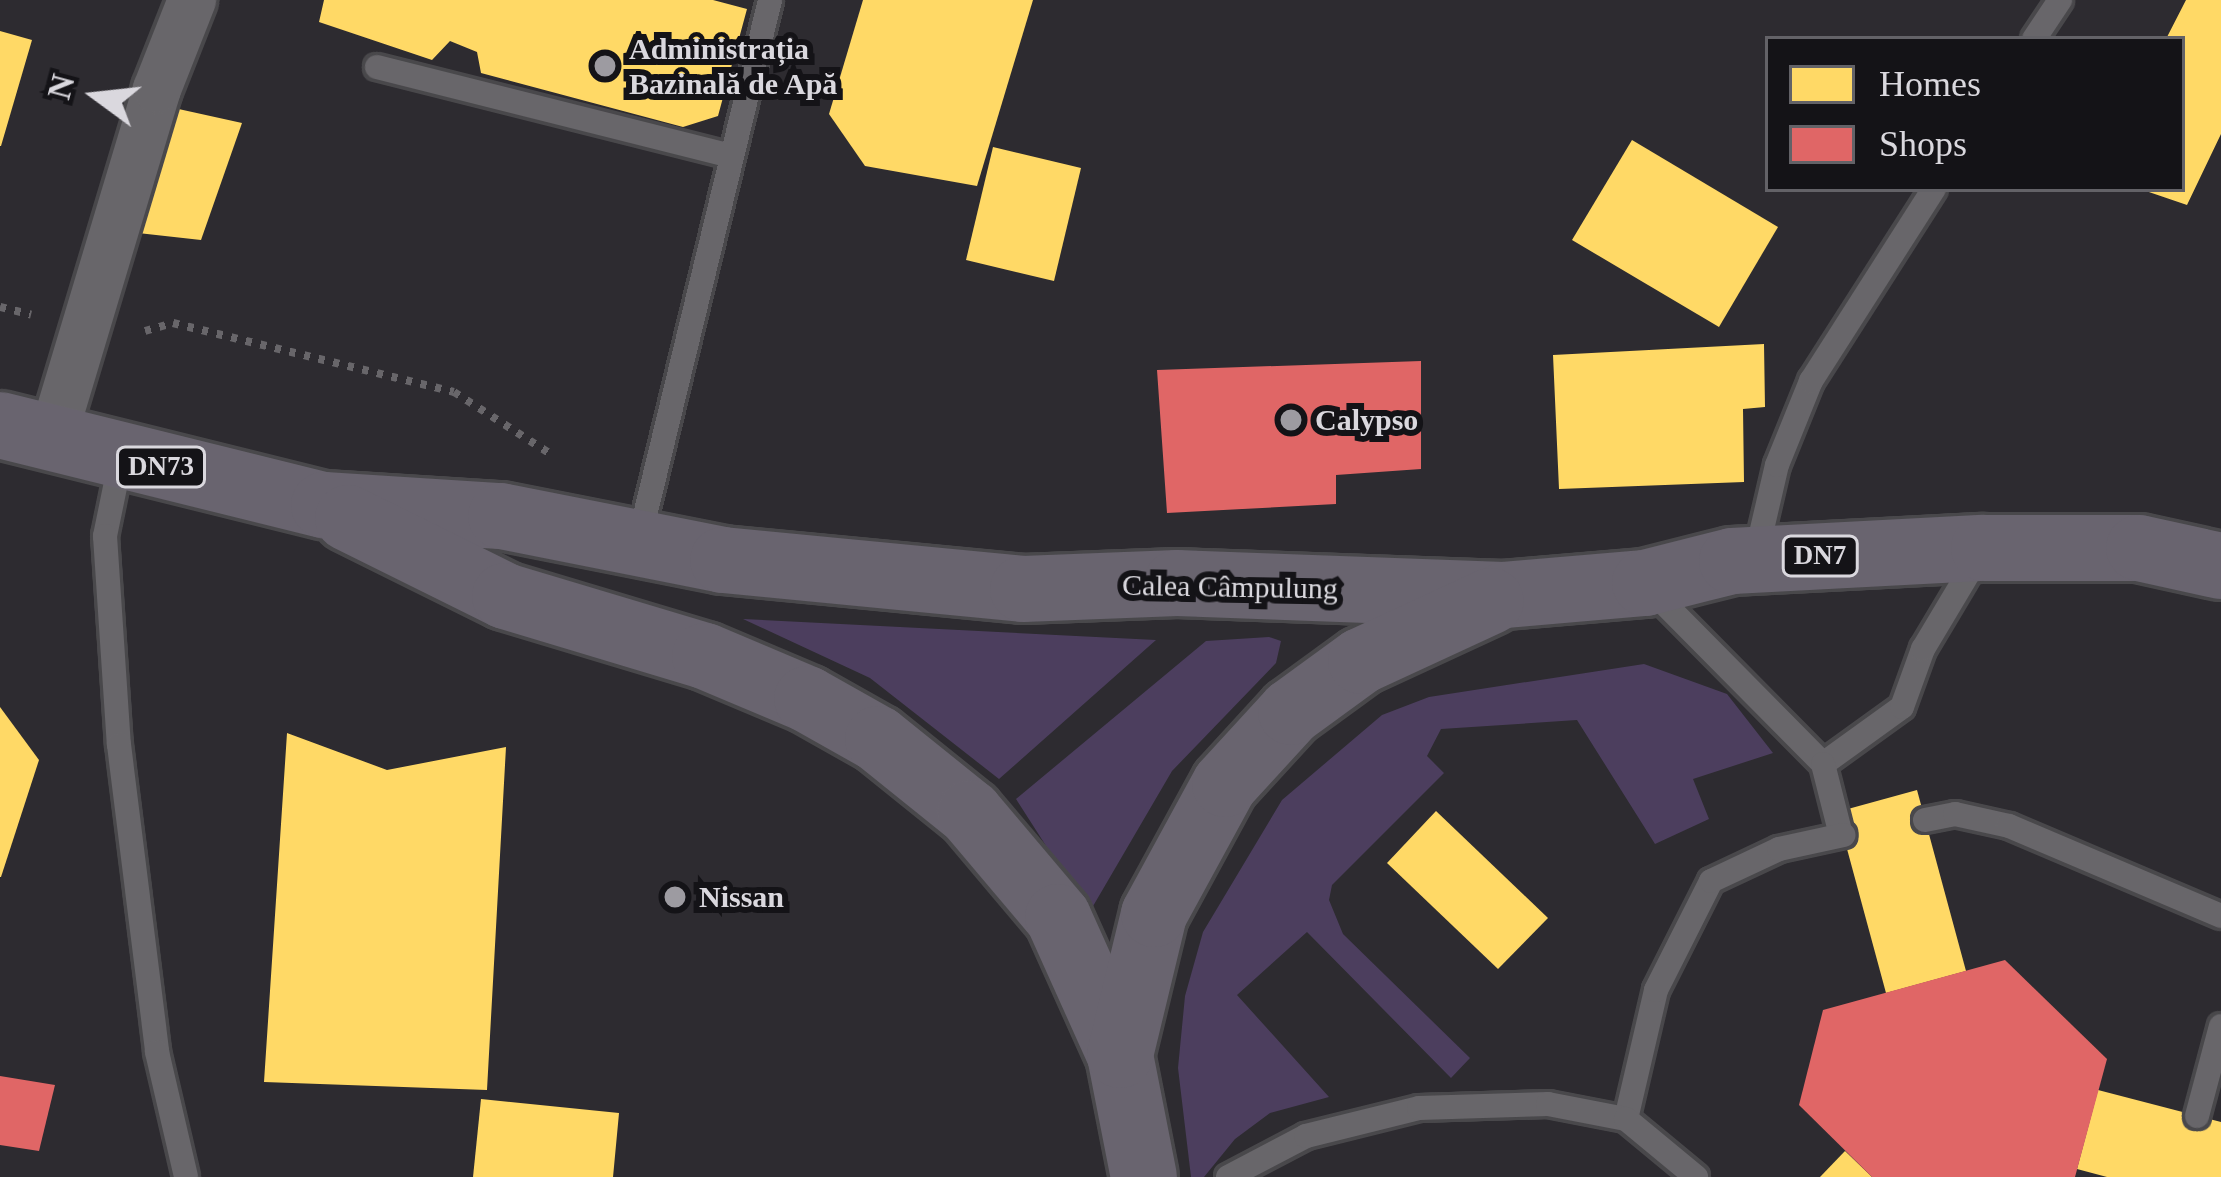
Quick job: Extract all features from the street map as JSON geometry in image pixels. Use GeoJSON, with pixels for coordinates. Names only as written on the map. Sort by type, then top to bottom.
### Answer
{"type":"FeatureCollection","features":[{"type":"Feature","properties":{"kind":"highway","name":"Calea Câmpulung"},"geometry":{"type":"LineString","coordinates":[[26,432],[324,505],[501,516],[637,548],[1023,589],[1177,583],[1504,595],[1645,584],[1755,560],[1984,548],[2139,548],[2221,566]]}},
{"type":"Feature","properties":{"kind":"highway","name":"Calea Câmpulung"},"geometry":{"type":"LineString","coordinates":[[324,505],[505,596],[705,656],[878,740],[970,813],[1058,917],[1120,1054],[1144,1177]]}},
{"type":"Feature","properties":{"kind":"highway","name":"DN7"},"geometry":{"type":"LineString","coordinates":[[1120,1054],[1154,914],[1225,784],[1291,712],[1361,662],[1504,595]]}},
{"type":"Feature","properties":{"kind":"street"},"geometry":{"type":"LineString","coordinates":[[26,432],[85,329],[157,89],[192,0]]}},
{"type":"Feature","properties":{"kind":"lane"},"geometry":{"type":"LineString","coordinates":[[637,548],[728,155],[770,0]]}},
{"type":"Feature","properties":{"kind":"lane"},"geometry":{"type":"LineString","coordinates":[[2036,36],[2060,0]]}},
{"type":"Feature","properties":{"kind":"lane"},"geometry":{"type":"LineString","coordinates":[[377,67],[728,155]]}},
{"type":"Feature","properties":{"kind":"lane"},"geometry":{"type":"LineString","coordinates":[[1755,560],[1777,465],[1811,381],[1932,192]]}},
{"type":"Feature","properties":{"kind":"lane"},"geometry":{"type":"LineString","coordinates":[[121,458],[105,536],[118,745],[158,1052],[186,1177]]}},
{"type":"Feature","properties":{"kind":"lane"},"geometry":{"type":"LineString","coordinates":[[1823,764],[1902,707],[1923,650],[1984,548]]}},
{"type":"Feature","properties":{"kind":"lane"},"geometry":{"type":"LineString","coordinates":[[1626,1118],[1656,990],[1711,881],[1779,849],[1842,835],[1823,764],[1645,584]]}},
{"type":"Feature","properties":{"kind":"lane"},"geometry":{"type":"LineString","coordinates":[[1925,820],[1955,814],[2009,826],[2221,916]]}},
{"type":"Feature","properties":{"kind":"lane"},"geometry":{"type":"LineString","coordinates":[[2197,1116],[2221,1026]]}},
{"type":"Feature","properties":{"kind":"lane"},"geometry":{"type":"LineString","coordinates":[[1228,1177],[1306,1136],[1419,1108],[1548,1104],[1626,1118],[1696,1177]]}},
{"type":"Feature","properties":{"kind":"path"},"geometry":{"type":"LineString","coordinates":[[0,307],[120,338],[173,323],[454,392],[544,452],[652,482]]}},
{"type":"Feature","properties":{"kind":"shaded area"},"geometry":{"type":"Polygon","coordinates":[[[743,619],[1156,640],[999,779],[870,678],[743,619]]]}},
{"type":"Feature","properties":{"kind":"shaded area"},"geometry":{"type":"Polygon","coordinates":[[[1269,637],[1281,641],[1276,663],[1172,771],[1089,913],[1016,799],[1206,641],[1269,637]]]}},
{"type":"Feature","properties":{"kind":"shaded area"},"geometry":{"type":"Polygon","coordinates":[[[1644,664],[1727,694],[1773,753],[1693,779],[1709,819],[1655,844],[1577,720],[1441,729],[1427,756],[1444,773],[1332,885],[1329,900],[1343,934],[1470,1058],[1451,1078],[1307,932],[1237,995],[1329,1097],[1270,1113],[1235,1139],[1204,1177],[1191,1177],[1178,1068],[1185,996],[1203,932],[1282,800],[1382,715],[1429,697],[1644,664]]]}},
{"type":"Feature","properties":{"kind":"building: Homes","name":"Administrația Bazinală de Apă"},"geometry":{"type":"Polygon","coordinates":[[[324,0],[713,0],[747,9],[718,116],[683,127],[481,73],[477,52],[450,41],[432,60],[319,22],[324,0]]]}},
{"type":"Feature","properties":{"kind":"building: Homes"},"geometry":{"type":"Polygon","coordinates":[[[863,0],[1033,0],[977,186],[865,166],[829,114],[863,0]]]}},
{"type":"Feature","properties":{"kind":"building: Homes"},"geometry":{"type":"Polygon","coordinates":[[[2186,0],[2221,0],[2221,134],[2187,205],[2149,192],[2185,192],[2185,36],[2168,36],[2186,0]]]}},
{"type":"Feature","properties":{"kind":"building: Homes"},"geometry":{"type":"Polygon","coordinates":[[[0,31],[32,40],[1,146],[0,146],[0,31]]]}},
{"type":"Feature","properties":{"kind":"building: Homes"},"geometry":{"type":"Polygon","coordinates":[[[165,106],[242,123],[201,240],[138,233],[165,106]]]}},
{"type":"Feature","properties":{"kind":"building: Homes"},"geometry":{"type":"Polygon","coordinates":[[[1632,140],[1778,227],[1719,327],[1572,240],[1632,140]]]}},
{"type":"Feature","properties":{"kind":"building: Homes"},"geometry":{"type":"Polygon","coordinates":[[[993,147],[1081,168],[1054,281],[966,260],[993,147]]]}},
{"type":"Feature","properties":{"kind":"building: Homes"},"geometry":{"type":"Polygon","coordinates":[[[1764,344],[1765,407],[1743,409],[1744,482],[1559,489],[1553,355],[1764,344]]]}},
{"type":"Feature","properties":{"kind":"building: Homes"},"geometry":{"type":"Polygon","coordinates":[[[0,707],[39,760],[1,877],[0,877],[0,707]]]}},
{"type":"Feature","properties":{"kind":"building: Homes"},"geometry":{"type":"Polygon","coordinates":[[[287,733],[387,770],[506,747],[487,1090],[264,1082],[287,733]]]}},
{"type":"Feature","properties":{"kind":"building: Homes"},"geometry":{"type":"Polygon","coordinates":[[[1917,790],[1966,971],[1886,993],[1837,812],[1917,790]]]}},
{"type":"Feature","properties":{"kind":"building: Homes"},"geometry":{"type":"Polygon","coordinates":[[[1436,811],[1548,918],[1498,969],[1387,863],[1436,811]]]}},
{"type":"Feature","properties":{"kind":"building: Homes"},"geometry":{"type":"Polygon","coordinates":[[[2098,1090],[2221,1122],[2221,1177],[2107,1177],[2077,1169],[2098,1090]]]}},
{"type":"Feature","properties":{"kind":"building: Homes"},"geometry":{"type":"Polygon","coordinates":[[[481,1099],[619,1113],[613,1177],[473,1177],[481,1099]]]}},
{"type":"Feature","properties":{"kind":"building: Homes"},"geometry":{"type":"Polygon","coordinates":[[[1845,1151],[1872,1177],[1820,1177],[1845,1151]]]}},
{"type":"Feature","properties":{"kind":"building: Shops","name":"Calypso"},"geometry":{"type":"Polygon","coordinates":[[[1421,361],[1421,469],[1336,475],[1336,504],[1167,513],[1157,370],[1421,361]]]}},
{"type":"Feature","properties":{"kind":"building: Shops"},"geometry":{"type":"Polygon","coordinates":[[[2005,960],[2107,1059],[2075,1177],[1872,1177],[1799,1105],[1823,1010],[2005,960]]]}},
{"type":"Feature","properties":{"kind":"building: Shops"},"geometry":{"type":"Polygon","coordinates":[[[0,1076],[55,1085],[39,1151],[0,1145],[0,1076]]]}},
{"type":"Feature","properties":{"kind":"place","name":"Administrația Bazinală de Apă"},"geometry":{"type":"Point","coordinates":[605,66]}},
{"type":"Feature","properties":{"kind":"place","name":"Calypso"},"geometry":{"type":"Point","coordinates":[1291,420]}},
{"type":"Feature","properties":{"kind":"place","name":"Nissan"},"geometry":{"type":"Point","coordinates":[675,897]}}]}
